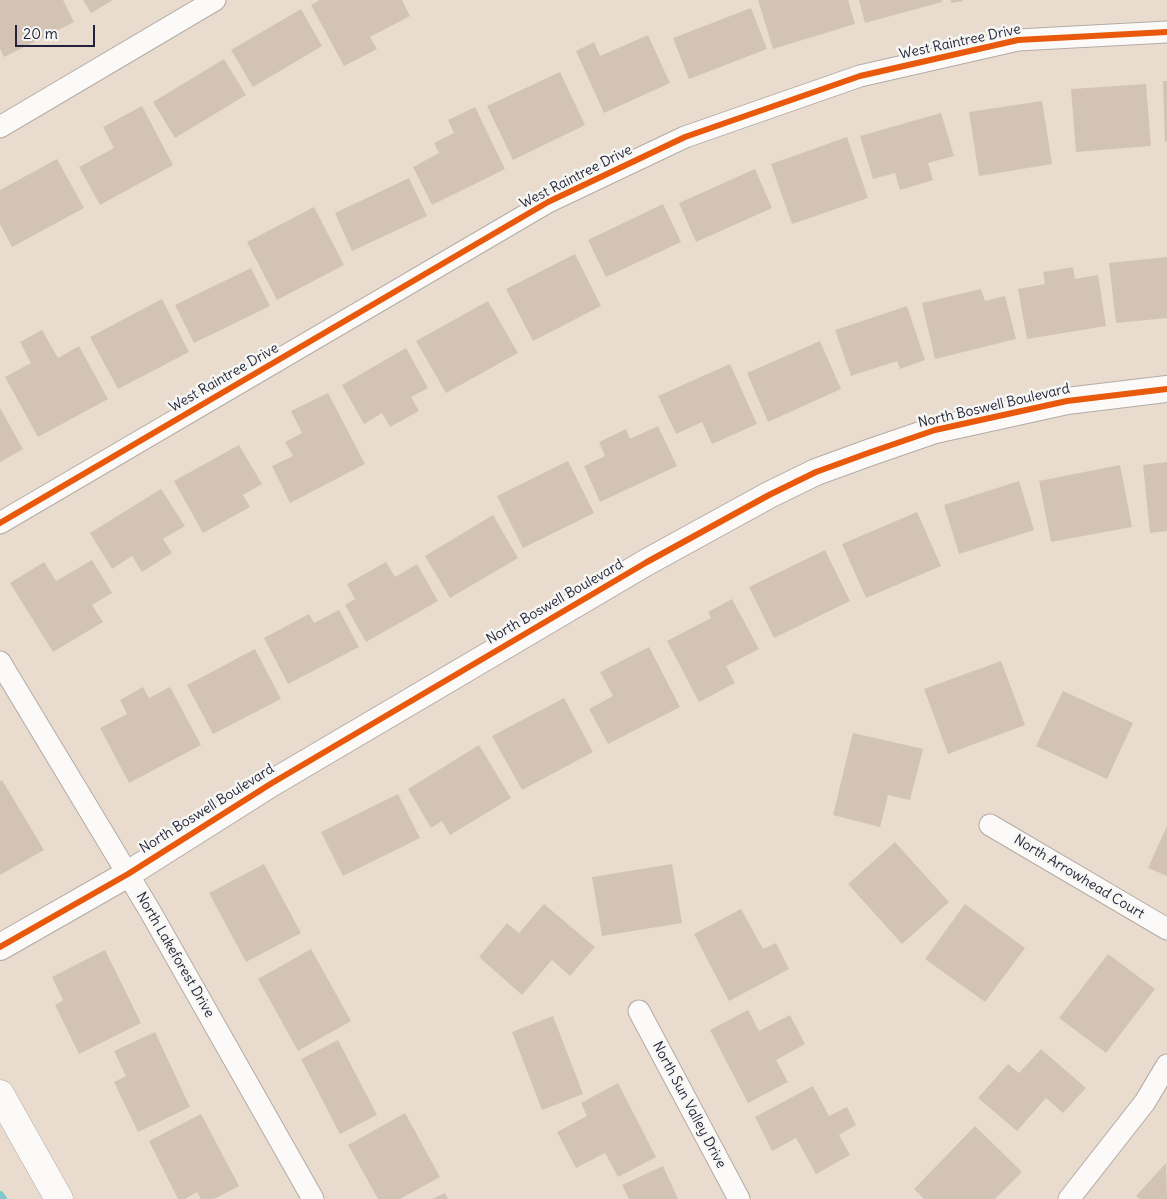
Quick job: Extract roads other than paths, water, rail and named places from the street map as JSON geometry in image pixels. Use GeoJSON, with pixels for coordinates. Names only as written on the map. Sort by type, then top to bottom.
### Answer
{"type":"FeatureCollection","features":[{"type":"Feature","properties":{"kind":"main road"},"geometry":{"type":"LineString","coordinates":[[0,1094],[59,1199]]}},
{"type":"Feature","properties":{"kind":"street"},"geometry":{"type":"LineString","coordinates":[[0,127],[215,0]]}},
{"type":"Feature","properties":{"kind":"street","name":"West Raintree Drive"},"geometry":{"type":"LineString","coordinates":[[0,523],[548,202],[685,137],[860,76],[1018,40],[1167,32]]}},
{"type":"Feature","properties":{"kind":"street","name":"North Boswell Boulevard"},"geometry":{"type":"LineString","coordinates":[[0,947],[128,874],[272,783],[647,562],[769,495],[816,472],[935,430],[1067,401],[1167,389]]}},
{"type":"Feature","properties":{"kind":"street","name":"North Lakeforest Drive"},"geometry":{"type":"LineString","coordinates":[[0,662],[128,874],[313,1199]]}},
{"type":"Feature","properties":{"kind":"street","name":"North Arrowhead Court"},"geometry":{"type":"LineString","coordinates":[[990,825],[1167,929]]}},
{"type":"Feature","properties":{"kind":"street","name":"North Sun Valley Drive"},"geometry":{"type":"LineString","coordinates":[[639,1011],[739,1199]]}},
{"type":"Feature","properties":{"kind":"street"},"geometry":{"type":"LineString","coordinates":[[1069,1199],[1145,1102],[1167,1065]]}},
{"type":"Feature","properties":{"kind":"waterway"},"geometry":{"type":"LineString","coordinates":[[0,1195],[3,1199]]}}]}
